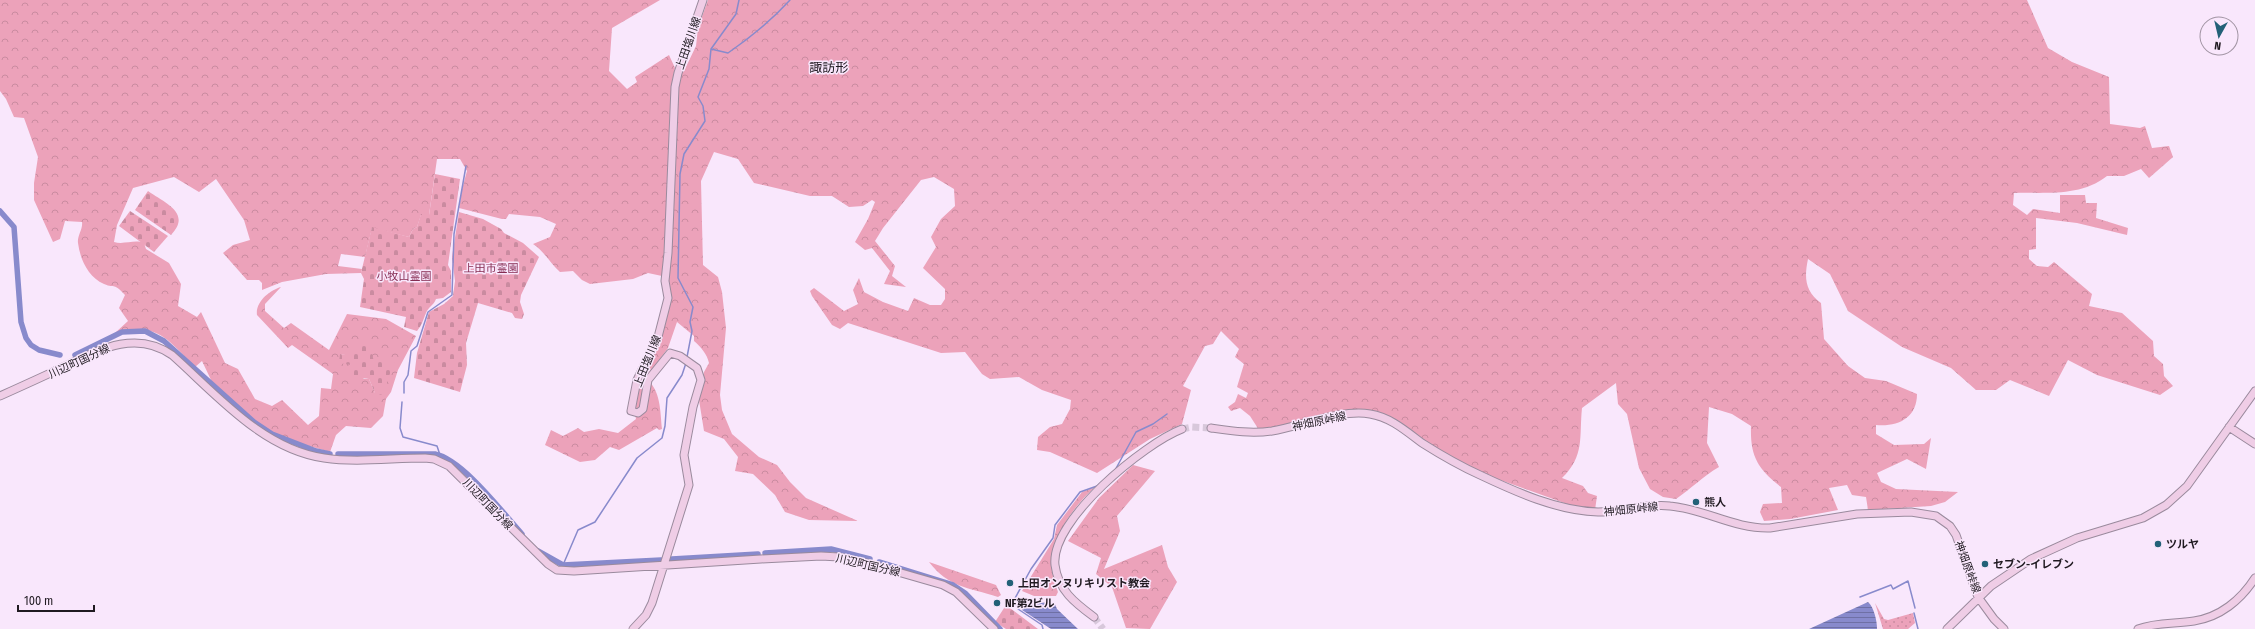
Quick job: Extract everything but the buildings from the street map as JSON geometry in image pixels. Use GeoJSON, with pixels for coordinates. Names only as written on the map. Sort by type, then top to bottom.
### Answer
{"type":"FeatureCollection","features":[{"type":"Feature","properties":{"kind":"street","name":"上田塩川線"},"geometry":{"type":"LineString","coordinates":[[633,629],[646,615],[652,604],[689,485],[684,455],[693,406],[701,385],[700,372],[680,356],[670,353],[648,380],[644,389],[644,405],[641,412],[631,411],[637,380],[658,337],[668,298],[665,281],[668,253],[675,87],[678,73],[703,0]]}},
{"type":"Feature","properties":{"kind":"street","name":"川辺町国分線"},"geometry":{"type":"LineString","coordinates":[[0,396],[108,346],[135,342],[148,344],[172,355],[252,426],[278,443],[313,456],[335,459],[425,458],[440,461],[458,474],[539,557],[557,570],[574,571],[664,564],[813,556],[839,557],[870,564],[943,585],[956,592],[994,629]]}},
{"type":"Feature","properties":{"kind":"street"},"geometry":{"type":"LineString","coordinates":[[1948,629],[1978,596],[2012,570],[2054,547],[2077,538],[2136,521],[2160,510],[2183,491],[2255,391]]}},
{"type":"Feature","properties":{"kind":"street","name":"神畑原峠線"},"geometry":{"type":"LineString","coordinates":[[1211,428],[1256,432],[1335,417],[1369,414],[1384,418],[1394,423],[1446,457],[1481,476],[1529,496],[1565,508],[1582,511],[1612,512],[1669,505],[1693,510],[1736,525],[1757,528],[1770,528],[1857,514],[1924,513],[1945,521],[1953,530],[1978,596],[1994,619],[2004,629]]}},
{"type":"Feature","properties":{"kind":"street"},"geometry":{"type":"LineString","coordinates":[[2229,427],[2255,444]]}},
{"type":"Feature","properties":{"kind":"street"},"geometry":{"type":"LineString","coordinates":[[1094,617],[1071,599],[1062,587],[1055,564],[1055,555],[1061,537],[1078,512],[1096,492],[1130,463],[1162,439],[1182,429]]}},
{"type":"Feature","properties":{"kind":"street"},"geometry":{"type":"LineString","coordinates":[[2138,629],[2163,623],[2194,625],[2229,607],[2249,587],[2255,578]]}},
{"type":"Feature","properties":{"kind":"green space"},"geometry":{"type":"Polygon","coordinates":[[[0,0],[660,0],[612,28],[609,71],[627,89],[637,82],[635,77],[669,55],[675,68],[672,82],[666,238],[662,276],[648,273],[633,279],[590,284],[582,280],[573,271],[560,272],[533,244],[550,237],[556,224],[540,217],[509,214],[506,219],[502,219],[459,208],[467,171],[460,159],[437,159],[429,215],[421,215],[417,227],[413,229],[409,237],[372,228],[365,257],[341,254],[338,266],[362,269],[361,273],[326,274],[282,282],[262,290],[262,283],[259,280],[247,280],[223,253],[233,245],[250,240],[244,220],[216,179],[199,192],[174,177],[133,188],[117,225],[114,242],[144,243],[146,249],[169,263],[181,284],[178,306],[197,317],[201,312],[225,363],[238,369],[255,399],[272,406],[282,400],[308,425],[319,416],[321,388],[331,389],[333,374],[292,345],[288,348],[257,315],[258,306],[264,297],[281,287],[265,304],[265,311],[284,328],[291,323],[329,350],[347,314],[386,319],[416,336],[398,370],[391,392],[386,399],[383,416],[371,428],[346,426],[336,435],[330,452],[281,438],[263,428],[212,382],[202,361],[195,367],[161,335],[152,331],[141,329],[115,333],[128,321],[119,308],[125,295],[116,287],[98,281],[86,267],[78,243],[82,222],[65,221],[60,239],[53,242],[34,200],[34,183],[38,157],[24,118],[14,117],[6,99],[0,91],[0,0]],[[341,354],[364,379],[369,379],[375,393],[374,362],[341,354]]]}},
{"type":"Feature","properties":{"kind":"green space"},"geometry":{"type":"Polygon","coordinates":[[[708,0],[2027,0],[2048,48],[2072,62],[2109,77],[2110,124],[2140,128],[2145,126],[2152,148],[2169,146],[2173,157],[2149,178],[2141,169],[2124,176],[2107,176],[2097,183],[2074,190],[2051,193],[2014,193],[2013,205],[2027,215],[2033,209],[2060,213],[2060,195],[2085,195],[2086,203],[2097,203],[2096,218],[2128,228],[2127,235],[2077,223],[2036,218],[2036,249],[2029,250],[2029,259],[2037,266],[2048,267],[2054,262],[2092,294],[2089,306],[2122,313],[2153,341],[2154,356],[2163,364],[2164,376],[2173,386],[2160,395],[2097,375],[2068,360],[2049,396],[2010,380],[1996,390],[1976,390],[1951,368],[1902,347],[1848,311],[1830,274],[1808,259],[1806,272],[1807,284],[1812,294],[1821,303],[1824,339],[1848,366],[1865,378],[1886,381],[1917,394],[1914,409],[1910,415],[1899,422],[1876,425],[1876,434],[1894,445],[1924,444],[1931,438],[1926,469],[1907,459],[1877,473],[1881,482],[1896,489],[1958,492],[1945,502],[1931,506],[1868,510],[1866,497],[1852,495],[1847,485],[1829,488],[1838,510],[1790,519],[1764,521],[1760,512],[1763,504],[1782,503],[1781,487],[1766,474],[1757,461],[1752,445],[1751,426],[1732,414],[1709,407],[1707,443],[1719,467],[1676,499],[1663,497],[1650,489],[1639,468],[1627,414],[1618,404],[1616,383],[1582,408],[1580,446],[1578,454],[1569,470],[1562,478],[1583,486],[1588,493],[1597,496],[1595,510],[1581,509],[1481,473],[1371,413],[1259,430],[1250,416],[1240,408],[1231,411],[1228,407],[1235,402],[1238,394],[1246,398],[1248,393],[1237,387],[1244,364],[1235,357],[1239,349],[1221,331],[1213,344],[1205,346],[1183,386],[1191,390],[1182,424],[1150,439],[1097,473],[1050,452],[1037,450],[1038,437],[1050,427],[1062,424],[1070,409],[1071,400],[1042,390],[1019,377],[990,379],[982,374],[965,352],[941,353],[848,323],[840,329],[832,325],[812,296],[810,291],[814,288],[844,311],[858,304],[853,290],[859,278],[864,292],[883,302],[908,311],[914,298],[930,305],[941,305],[945,299],[945,289],[923,268],[936,247],[931,237],[941,219],[955,206],[954,189],[934,177],[921,180],[883,228],[875,241],[895,266],[892,276],[906,287],[884,284],[890,271],[872,248],[865,250],[855,242],[868,219],[875,202],[872,200],[863,206],[849,207],[832,196],[810,196],[754,183],[738,159],[714,152],[701,181],[703,265],[718,277],[722,292],[726,328],[720,395],[722,410],[732,434],[759,457],[777,465],[790,482],[806,498],[858,521],[809,520],[785,512],[775,495],[753,474],[735,471],[738,457],[724,439],[704,431],[699,400],[704,372],[709,363],[707,357],[694,341],[694,336],[677,322],[668,348],[646,378],[655,389],[659,401],[662,429],[659,430],[657,428],[619,450],[610,447],[595,460],[580,462],[545,445],[551,430],[563,436],[578,428],[584,432],[599,429],[618,433],[636,419],[633,406],[640,381],[662,327],[678,119],[678,88],[681,73],[684,71],[696,46],[698,28],[708,0]]]}},
{"type":"Feature","properties":{"kind":"green space","name":"小牧山霊園"},"geometry":{"type":"Polygon","coordinates":[[[435,174],[460,179],[448,265],[451,271],[451,292],[443,298],[436,299],[427,311],[417,331],[404,327],[406,317],[360,307],[364,279],[361,273],[372,227],[409,237],[413,229],[417,227],[421,214],[429,215],[435,174]]]}},
{"type":"Feature","properties":{"kind":"green space"},"geometry":{"type":"Polygon","coordinates":[[[148,191],[174,209],[179,221],[177,227],[171,235],[135,210],[148,191]]]}},
{"type":"Feature","properties":{"kind":"green space"},"geometry":{"type":"Polygon","coordinates":[[[130,211],[168,236],[154,252],[119,226],[130,211]]]}},
{"type":"Feature","properties":{"kind":"green space","name":"上田市霊園"},"geometry":{"type":"Polygon","coordinates":[[[459,212],[483,219],[501,229],[504,233],[523,243],[539,257],[521,295],[520,302],[524,314],[522,319],[515,318],[512,313],[478,303],[466,343],[467,365],[460,392],[414,378],[417,353],[429,312],[444,304],[453,296],[455,281],[452,257],[459,212]]]}},
{"type":"Feature","properties":{"kind":"green space"},"geometry":{"type":"Polygon","coordinates":[[[369,341],[374,362],[395,360],[382,395],[375,393],[369,379],[350,376],[351,365],[339,363],[340,354],[350,355],[352,345],[360,345],[369,341]]]}},
{"type":"Feature","properties":{"kind":"green space"},"geometry":{"type":"Polygon","coordinates":[[[1133,465],[1155,471],[1117,516],[1120,531],[1104,569],[1162,545],[1168,567],[1177,582],[1150,629],[1126,628],[1112,587],[1096,574],[1101,558],[1068,541],[1099,498],[1133,465]]]}},
{"type":"Feature","properties":{"kind":"green space"},"geometry":{"type":"Polygon","coordinates":[[[1095,487],[1066,521],[1059,535],[1054,549],[1052,563],[1053,578],[1058,592],[1056,596],[1034,596],[1022,591],[1054,539],[1057,525],[1082,492],[1095,487]]]}},
{"type":"Feature","properties":{"kind":"green space"},"geometry":{"type":"Polygon","coordinates":[[[929,562],[996,585],[1001,595],[998,597],[960,586],[936,571],[929,562]]]}},
{"type":"Feature","properties":{"kind":"green space"},"geometry":{"type":"Polygon","coordinates":[[[1875,603],[1884,619],[1888,620],[1913,613],[1915,623],[1908,629],[1883,629],[1875,603]]]}},
{"type":"Feature","properties":{"kind":"green space"},"geometry":{"type":"Polygon","coordinates":[[[1006,605],[1038,629],[1006,629],[995,622],[1006,605]]]}},
{"type":"Feature","properties":{"kind":"water"},"geometry":{"type":"Polygon","coordinates":[[[1054,602],[1057,609],[1078,629],[1051,629],[1022,610],[1022,604],[1054,602]]]}},
{"type":"Feature","properties":{"kind":"water"},"geometry":{"type":"Polygon","coordinates":[[[1868,602],[1875,614],[1877,629],[1809,629],[1868,602]]]}},
{"type":"Feature","properties":{"kind":"waterway"},"geometry":{"type":"LineString","coordinates":[[687,357],[692,331],[690,322],[693,307],[678,278],[680,174],[684,154],[705,121],[703,106],[698,97],[709,69],[711,49],[736,14],[739,0]]}},
{"type":"Feature","properties":{"kind":"waterway"},"geometry":{"type":"LineString","coordinates":[[711,49],[728,53],[776,15],[790,0]]}},
{"type":"Feature","properties":{"kind":"waterway"},"geometry":{"type":"LineString","coordinates":[[404,393],[404,382],[408,375],[411,351],[417,346],[428,312],[452,295],[454,234],[466,166]]}},
{"type":"Feature","properties":{"kind":"waterway"},"geometry":{"type":"LineString","coordinates":[[0,211],[14,227],[21,322],[26,338],[31,345],[39,350],[60,355]]}},
{"type":"Feature","properties":{"kind":"waterway"},"geometry":{"type":"LineString","coordinates":[[75,355],[122,332],[145,331],[164,341],[254,422],[272,434],[316,451],[330,454]]}},
{"type":"Feature","properties":{"kind":"waterway"},"geometry":{"type":"LineString","coordinates":[[563,565],[578,530],[595,522],[637,458],[662,438],[665,426],[667,398],[682,375],[686,363]]}},
{"type":"Feature","properties":{"kind":"waterway"},"geometry":{"type":"LineString","coordinates":[[402,402],[400,428],[403,437],[437,446],[440,455]]}},
{"type":"Feature","properties":{"kind":"waterway"},"geometry":{"type":"LineString","coordinates":[[1114,472],[1136,432],[1153,424],[1167,414]]}},
{"type":"Feature","properties":{"kind":"waterway"},"geometry":{"type":"LineString","coordinates":[[338,454],[435,454],[446,458],[470,476],[522,534]]}},
{"type":"Feature","properties":{"kind":"waterway"},"geometry":{"type":"LineString","coordinates":[[1043,629],[1042,625],[1018,609],[1014,600],[1031,569],[1053,538],[1055,525],[1080,492],[1097,486],[1106,478]]}},
{"type":"Feature","properties":{"kind":"waterway"},"geometry":{"type":"LineString","coordinates":[[765,553],[831,549],[870,559]]}},
{"type":"Feature","properties":{"kind":"waterway"},"geometry":{"type":"LineString","coordinates":[[538,551],[563,565],[661,560]]}},
{"type":"Feature","properties":{"kind":"waterway"},"geometry":{"type":"LineString","coordinates":[[672,559],[758,554]]}},
{"type":"Feature","properties":{"kind":"waterway"},"geometry":{"type":"LineString","coordinates":[[879,562],[953,585],[965,593],[1000,629]]}},
{"type":"Feature","properties":{"kind":"waterway"},"geometry":{"type":"LineString","coordinates":[[1860,597],[1891,585],[1893,589],[1908,581],[1915,608]]}},
{"type":"Feature","properties":{"kind":"waterway"},"geometry":{"type":"LineString","coordinates":[[1914,613],[1918,629]]}},
{"type":"Feature","properties":{"kind":"tunnel"},"geometry":{"type":"LineString","coordinates":[[1182,429],[1192,427],[1211,428]]}},
{"type":"Feature","properties":{"kind":"tunnel"},"geometry":{"type":"LineString","coordinates":[[1094,617],[1103,629]]}},
{"type":"Feature","properties":{"kind":"place","name":"熊人"},"geometry":{"type":"Point","coordinates":[1696,502]}},
{"type":"Feature","properties":{"kind":"place","name":"ツルヤ"},"geometry":{"type":"Point","coordinates":[2158,544]}},
{"type":"Feature","properties":{"kind":"place","name":"セブン-イレブン"},"geometry":{"type":"Point","coordinates":[1985,564]}},
{"type":"Feature","properties":{"kind":"place","name":"上田オンヌリキリスト教会"},"geometry":{"type":"Point","coordinates":[1010,583]}},
{"type":"Feature","properties":{"kind":"place","name":"NF第2ビル"},"geometry":{"type":"Point","coordinates":[997,603]}},
{"type":"Feature","properties":{"kind":"district","name":"諏訪形"},"geometry":{"type":"Point","coordinates":[829,67]}}]}
